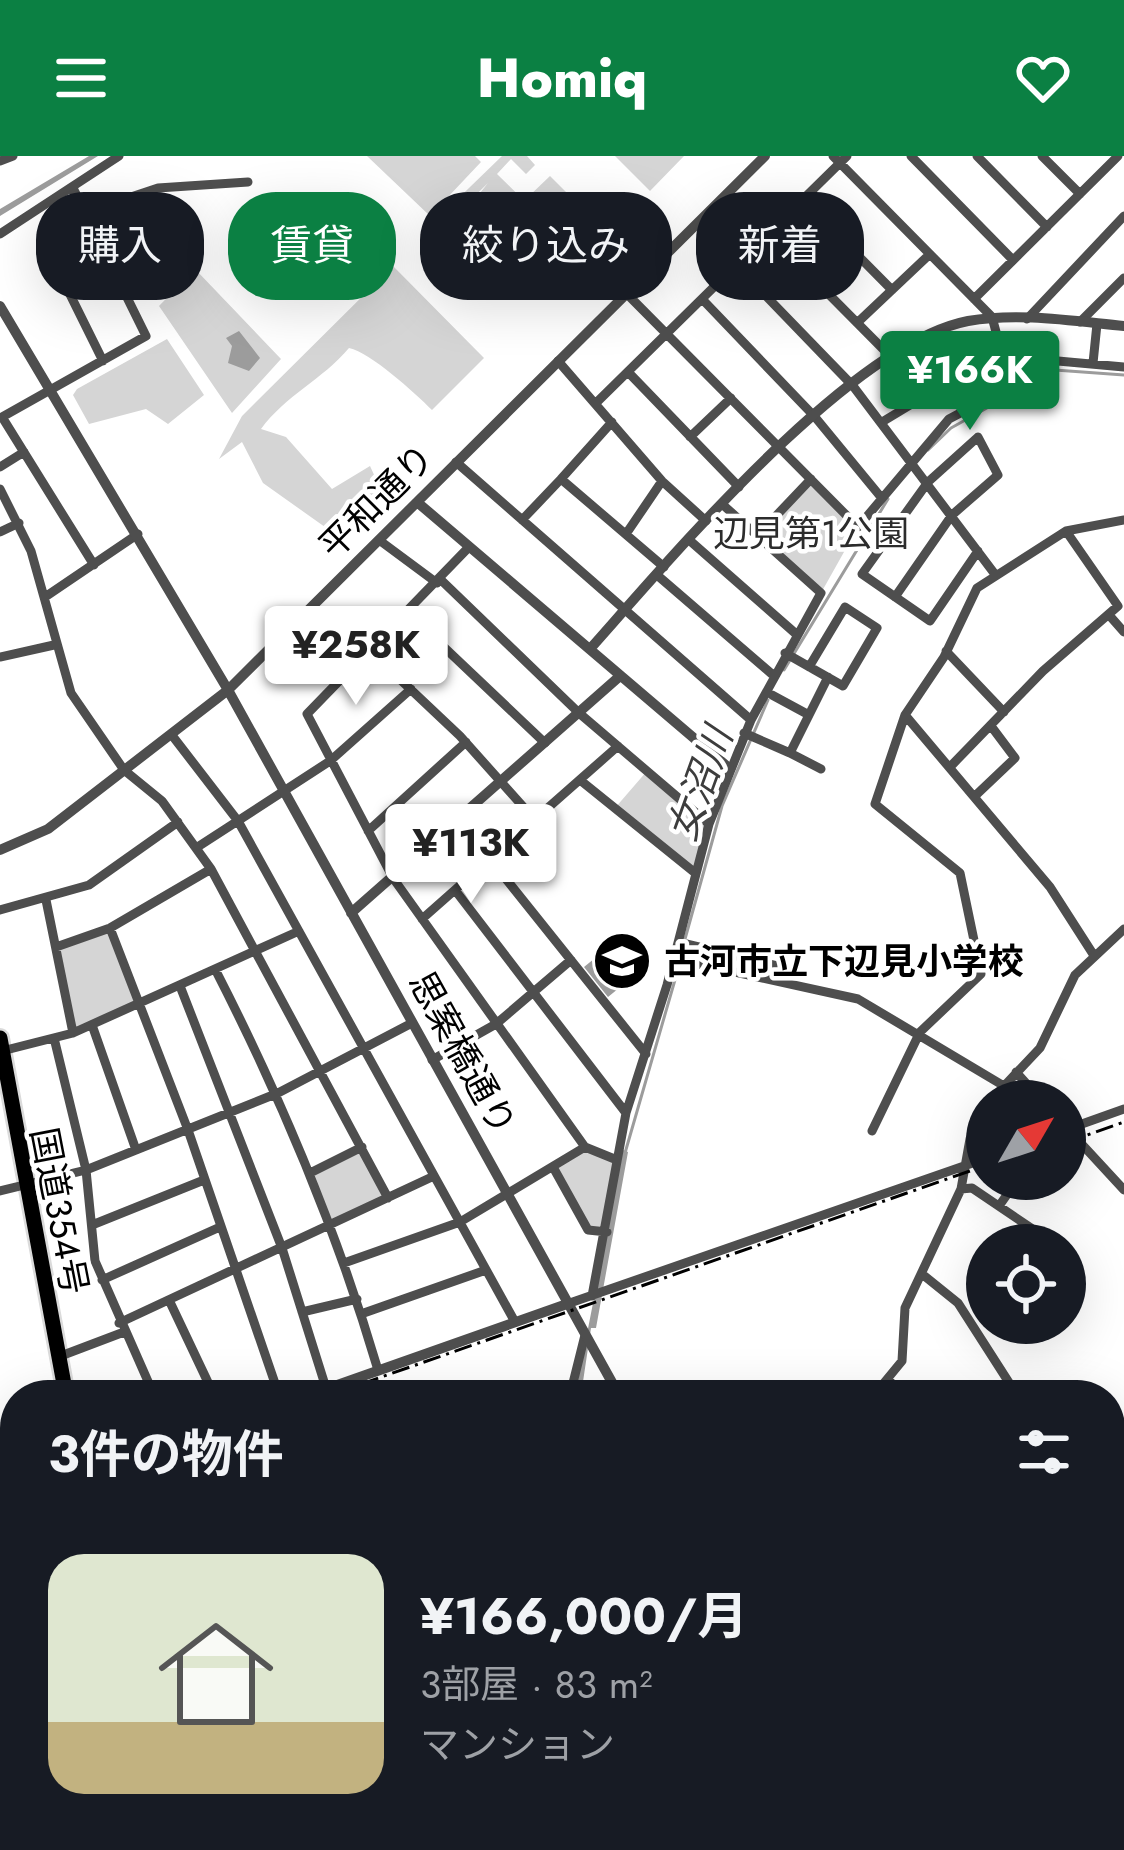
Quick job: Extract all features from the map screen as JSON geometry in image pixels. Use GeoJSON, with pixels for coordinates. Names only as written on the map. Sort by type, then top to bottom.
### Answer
{"type":"FeatureCollection","features":[{"type":"Feature","properties":{"kind":"highway","name":"国道354号"},"geometry":{"type":"LineString","coordinates":[[1,1044],[63,1380]]}},
{"type":"Feature","properties":{"kind":"street"},"geometry":{"type":"LineString","coordinates":[[0,161],[14,156]]}},
{"type":"Feature","properties":{"kind":"street"},"geometry":{"type":"LineString","coordinates":[[0,234],[74,190],[119,156]]}},
{"type":"Feature","properties":{"kind":"street","name":"平和通り"},"geometry":{"type":"LineString","coordinates":[[729,192],[765,156]]}},
{"type":"Feature","properties":{"kind":"street"},"geometry":{"type":"LineString","coordinates":[[911,156],[1013,260]]}},
{"type":"Feature","properties":{"kind":"street"},"geometry":{"type":"LineString","coordinates":[[977,156],[1047,226]]}},
{"type":"Feature","properties":{"kind":"street"},"geometry":{"type":"LineString","coordinates":[[1042,156],[1080,194]]}},
{"type":"Feature","properties":{"kind":"street"},"geometry":{"type":"LineString","coordinates":[[810,192],[840,158],[992,317],[1010,384]]}},
{"type":"Feature","properties":{"kind":"street"},"geometry":{"type":"LineString","coordinates":[[974,299],[1113,158]]}},
{"type":"Feature","properties":{"kind":"street"},"geometry":{"type":"LineString","coordinates":[[146,192],[248,182]]}},
{"type":"Feature","properties":{"kind":"street"},"geometry":{"type":"LineString","coordinates":[[1027,319],[1124,216]]}},
{"type":"Feature","properties":{"kind":"street","name":"平和通り"},"geometry":{"type":"LineString","coordinates":[[672,248],[696,225]]}},
{"type":"Feature","properties":{"kind":"street"},"geometry":{"type":"LineString","coordinates":[[857,323],[930,254]]}},
{"type":"Feature","properties":{"kind":"street"},"geometry":{"type":"LineString","coordinates":[[864,262],[892,290]]}},
{"type":"Feature","properties":{"kind":"street"},"geometry":{"type":"LineString","coordinates":[[1080,322],[1124,278]]}},
{"type":"Feature","properties":{"kind":"street"},"geometry":{"type":"LineString","coordinates":[[72,300],[103,361]]}},
{"type":"Feature","properties":{"kind":"street"},"geometry":{"type":"LineString","coordinates":[[94,565],[2,417],[145,339],[147,331],[131,300]]}},
{"type":"Feature","properties":{"kind":"street","name":"平和通り"},"geometry":{"type":"LineString","coordinates":[[0,850],[48,829],[228,690],[619,300]]}},
{"type":"Feature","properties":{"kind":"street"},"geometry":{"type":"LineString","coordinates":[[633,300],[858,527],[934,431],[973,405],[1058,362],[1124,368]]}},
{"type":"Feature","properties":{"kind":"street"},"geometry":{"type":"LineString","coordinates":[[596,404],[701,300]]}},
{"type":"Feature","properties":{"kind":"street"},"geometry":{"type":"LineString","coordinates":[[703,300],[815,417],[880,496]]}},
{"type":"Feature","properties":{"kind":"street"},"geometry":{"type":"LineString","coordinates":[[770,300],[853,386],[994,573]]}},
{"type":"Feature","properties":{"kind":"street"},"geometry":{"type":"LineString","coordinates":[[834,300],[890,356]]}},
{"type":"Feature","properties":{"kind":"street","name":"思案橋通り"},"geometry":{"type":"LineString","coordinates":[[0,306],[228,690],[610,1380]]}},
{"type":"Feature","properties":{"kind":"street"},"geometry":{"type":"LineString","coordinates":[[590,650],[688,539],[779,447],[910,342],[992,317],[1124,326]]}},
{"type":"Feature","properties":{"kind":"street"},"geometry":{"type":"LineString","coordinates":[[1094,363],[1097,324]]}},
{"type":"Feature","properties":{"kind":"street"},"geometry":{"type":"LineString","coordinates":[[935,332],[973,405]]}},
{"type":"Feature","properties":{"kind":"street"},"geometry":{"type":"LineString","coordinates":[[910,342],[926,376]]}},
{"type":"Feature","properties":{"kind":"street"},"geometry":{"type":"LineString","coordinates":[[558,361],[662,482],[706,520]]}},
{"type":"Feature","properties":{"kind":"street"},"geometry":{"type":"LineString","coordinates":[[628,372],[739,488]]}},
{"type":"Feature","properties":{"kind":"street"},"geometry":{"type":"LineString","coordinates":[[882,422],[958,376]]}},
{"type":"Feature","properties":{"kind":"street"},"geometry":{"type":"LineString","coordinates":[[690,437],[730,398]]}},
{"type":"Feature","properties":{"kind":"street"},"geometry":{"type":"LineString","coordinates":[[522,520],[612,422]]}},
{"type":"Feature","properties":{"kind":"street"},"geometry":{"type":"LineString","coordinates":[[895,596],[952,515],[998,475],[977,436],[928,482],[862,574],[930,621],[978,551]]}},
{"type":"Feature","properties":{"kind":"street"},"geometry":{"type":"LineString","coordinates":[[0,467],[24,452]]}},
{"type":"Feature","properties":{"kind":"street"},"geometry":{"type":"LineString","coordinates":[[456,462],[751,720]]}},
{"type":"Feature","properties":{"kind":"street"},"geometry":{"type":"LineString","coordinates":[[561,478],[773,675]]}},
{"type":"Feature","properties":{"kind":"street"},"geometry":{"type":"LineString","coordinates":[[757,536],[812,479]]}},
{"type":"Feature","properties":{"kind":"street"},"geometry":{"type":"LineString","coordinates":[[626,534],[662,482]]}},
{"type":"Feature","properties":{"kind":"street"},"geometry":{"type":"LineString","coordinates":[[0,489],[19,523],[45,597],[54,645],[71,693],[124,770],[178,822],[211,869],[388,1198]]}},
{"type":"Feature","properties":{"kind":"street"},"geometry":{"type":"LineString","coordinates":[[417,502],[729,768]]}},
{"type":"Feature","properties":{"kind":"street"},"geometry":{"type":"LineString","coordinates":[[598,1295],[626,1112],[675,959],[709,824],[751,720],[821,593],[722,504]]}},
{"type":"Feature","properties":{"kind":"street"},"geometry":{"type":"LineString","coordinates":[[872,1131],[920,1033],[981,974],[960,872],[875,804],[904,716],[946,651],[957,619],[994,573],[1066,531],[1124,520]]}},
{"type":"Feature","properties":{"kind":"street"},"geometry":{"type":"LineString","coordinates":[[0,532],[19,523]]}},
{"type":"Feature","properties":{"kind":"street"},"geometry":{"type":"LineString","coordinates":[[950,767],[1118,606],[1066,531]]}},
{"type":"Feature","properties":{"kind":"street"},"geometry":{"type":"LineString","coordinates":[[45,597],[138,535]]}},
{"type":"Feature","properties":{"kind":"street"},"geometry":{"type":"LineString","coordinates":[[688,539],[795,633]]}},
{"type":"Feature","properties":{"kind":"street"},"geometry":{"type":"LineString","coordinates":[[379,540],[439,581],[579,712],[709,824]]}},
{"type":"Feature","properties":{"kind":"street"},"geometry":{"type":"LineString","coordinates":[[470,547],[410,614],[307,710],[393,878],[585,1147],[617,1160]]}},
{"type":"Feature","properties":{"kind":"street"},"geometry":{"type":"LineString","coordinates":[[785,653],[809,667],[828,677],[843,686],[877,628],[845,607],[809,667]]}},
{"type":"Feature","properties":{"kind":"street"},"geometry":{"type":"LineString","coordinates":[[410,614],[544,743]]}},
{"type":"Feature","properties":{"kind":"street"},"geometry":{"type":"LineString","coordinates":[[1109,615],[1124,632]]}},
{"type":"Feature","properties":{"kind":"street"},"geometry":{"type":"LineString","coordinates":[[302,618],[350,669]]}},
{"type":"Feature","properties":{"kind":"street"},"geometry":{"type":"LineString","coordinates":[[0,657],[54,645]]}},
{"type":"Feature","properties":{"kind":"street"},"geometry":{"type":"LineString","coordinates":[[370,651],[466,742],[535,820]]}},
{"type":"Feature","properties":{"kind":"street"},"geometry":{"type":"LineString","coordinates":[[946,651],[1004,712]]}},
{"type":"Feature","properties":{"kind":"street"},"geometry":{"type":"LineString","coordinates":[[351,913],[620,676]]}},
{"type":"Feature","properties":{"kind":"street"},"geometry":{"type":"LineString","coordinates":[[790,753],[828,677]]}},
{"type":"Feature","properties":{"kind":"street"},"geometry":{"type":"LineString","coordinates":[[196,848],[330,761],[411,689]]}},
{"type":"Feature","properties":{"kind":"street"},"geometry":{"type":"LineString","coordinates":[[772,694],[809,715]]}},
{"type":"Feature","properties":{"kind":"street"},"geometry":{"type":"LineString","coordinates":[[904,716],[1050,887],[1093,954]]}},
{"type":"Feature","properties":{"kind":"street"},"geometry":{"type":"LineString","coordinates":[[975,796],[1015,758],[992,726]]}},
{"type":"Feature","properties":{"kind":"street"},"geometry":{"type":"LineString","coordinates":[[745,733],[821,769]]}},
{"type":"Feature","properties":{"kind":"street"},"geometry":{"type":"LineString","coordinates":[[171,734],[238,821],[515,1322]]}},
{"type":"Feature","properties":{"kind":"street"},"geometry":{"type":"LineString","coordinates":[[368,831],[466,742]]}},
{"type":"Feature","properties":{"kind":"street"},"geometry":{"type":"LineString","coordinates":[[422,919],[618,746]]}},
{"type":"Feature","properties":{"kind":"street"},"geometry":{"type":"LineString","coordinates":[[580,780],[694,872]]}},
{"type":"Feature","properties":{"kind":"street"},"geometry":{"type":"LineString","coordinates":[[0,910],[89,885],[178,822]]}},
{"type":"Feature","properties":{"kind":"street"},"geometry":{"type":"LineString","coordinates":[[490,859],[646,1054]]}},
{"type":"Feature","properties":{"kind":"street"},"geometry":{"type":"LineString","coordinates":[[56,947],[110,928],[211,869]]}},
{"type":"Feature","properties":{"kind":"street"},"geometry":{"type":"LineString","coordinates":[[455,890],[626,1112]]}},
{"type":"Feature","properties":{"kind":"street"},"geometry":{"type":"LineString","coordinates":[[46,899],[73,1033]]}},
{"type":"Feature","properties":{"kind":"street"},"geometry":{"type":"LineString","coordinates":[[110,928],[188,1130],[274,1380]]}},
{"type":"Feature","properties":{"kind":"street"},"geometry":{"type":"LineString","coordinates":[[1009,1080],[1040,1048],[1075,975],[1124,929]]}},
{"type":"Feature","properties":{"kind":"street"},"geometry":{"type":"LineString","coordinates":[[1,1044],[73,1033],[299,931]]}},
{"type":"Feature","properties":{"kind":"street"},"geometry":{"type":"LineString","coordinates":[[679,942],[778,967]]}},
{"type":"Feature","properties":{"kind":"street"},"geometry":{"type":"LineString","coordinates":[[735,971],[739,957]]}},
{"type":"Feature","properties":{"kind":"street"},"geometry":{"type":"LineString","coordinates":[[675,959],[858,1000],[994,1080]]}},
{"type":"Feature","properties":{"kind":"street"},"geometry":{"type":"LineString","coordinates":[[432,1060],[496,1024],[571,960]]}},
{"type":"Feature","properties":{"kind":"street"},"geometry":{"type":"LineString","coordinates":[[216,971],[278,1093],[331,1225],[378,1370]]}},
{"type":"Feature","properties":{"kind":"street"},"geometry":{"type":"LineString","coordinates":[[180,986],[282,1248],[323,1380]]}},
{"type":"Feature","properties":{"kind":"street"},"geometry":{"type":"LineString","coordinates":[[0,1191],[86,1170],[188,1130],[278,1093],[412,1023]]}},
{"type":"Feature","properties":{"kind":"street"},"geometry":{"type":"LineString","coordinates":[[92,1024],[136,1150]]}},
{"type":"Feature","properties":{"kind":"street"},"geometry":{"type":"LineString","coordinates":[[54,1038],[86,1170],[102,1280],[147,1380]]}},
{"type":"Feature","properties":{"kind":"street"},"geometry":{"type":"LineString","coordinates":[[1016,1072],[1023,1080]]}},
{"type":"Feature","properties":{"kind":"street"},"geometry":{"type":"LineString","coordinates":[[1086,1121],[1124,1109]]}},
{"type":"Feature","properties":{"kind":"street"},"geometry":{"type":"LineString","coordinates":[[310,1173],[362,1147]]}},
{"type":"Feature","properties":{"kind":"street"},"geometry":{"type":"LineString","coordinates":[[344,1263],[460,1222],[585,1147]]}},
{"type":"Feature","properties":{"kind":"street"},"geometry":{"type":"LineString","coordinates":[[1086,1149],[1124,1190]]}},
{"type":"Feature","properties":{"kind":"street"},"geometry":{"type":"LineString","coordinates":[[890,1380],[902,1360],[905,1308],[961,1189],[966,1156]]}},
{"type":"Feature","properties":{"kind":"street"},"geometry":{"type":"LineString","coordinates":[[349,1380],[966,1165]]}},
{"type":"Feature","properties":{"kind":"street"},"geometry":{"type":"LineString","coordinates":[[553,1167],[588,1230],[607,1232]]}},
{"type":"Feature","properties":{"kind":"street"},"geometry":{"type":"LineString","coordinates":[[58,1357],[434,1176]]}},
{"type":"Feature","properties":{"kind":"street"},"geometry":{"type":"LineString","coordinates":[[92,1225],[204,1180]]}},
{"type":"Feature","properties":{"kind":"street"},"geometry":{"type":"LineString","coordinates":[[961,1189],[972,1188],[1025,1224]]}},
{"type":"Feature","properties":{"kind":"street"},"geometry":{"type":"LineString","coordinates":[[998,1206],[1002,1200]]}},
{"type":"Feature","properties":{"kind":"street"},"geometry":{"type":"LineString","coordinates":[[102,1280],[220,1227]]}},
{"type":"Feature","properties":{"kind":"street"},"geometry":{"type":"LineString","coordinates":[[361,1314],[486,1270]]}},
{"type":"Feature","properties":{"kind":"street"},"geometry":{"type":"LineString","coordinates":[[922,1274],[958,1303],[1007,1380]]}},
{"type":"Feature","properties":{"kind":"street"},"geometry":{"type":"LineString","coordinates":[[302,1312],[357,1299]]}},
{"type":"Feature","properties":{"kind":"street"},"geometry":{"type":"LineString","coordinates":[[169,1300],[207,1380]]}},
{"type":"Feature","properties":{"kind":"street"},"geometry":{"type":"LineString","coordinates":[[575,1380],[588,1341]]}},
{"type":"Feature","properties":{"kind":"green space"},"geometry":{"type":"Polygon","coordinates":[[[367,156],[475,156],[481,162],[453,192],[420,192],[420,206],[367,156]]]}},
{"type":"Feature","properties":{"kind":"green space"},"geometry":{"type":"Polygon","coordinates":[[[502,156],[527,156],[535,165],[526,174],[511,159],[497,174],[515,192],[481,192],[488,183],[479,192],[465,192],[502,156]]]}},
{"type":"Feature","properties":{"kind":"green space"},"geometry":{"type":"Polygon","coordinates":[[[615,156],[684,156],[650,191],[615,156]]]}},
{"type":"Feature","properties":{"kind":"green space"},"geometry":{"type":"Polygon","coordinates":[[[550,176],[566,192],[533,192],[550,176]]]}},
{"type":"Feature","properties":{"kind":"green space"},"geometry":{"type":"Polygon","coordinates":[[[396,269],[420,293],[420,300],[427,300],[484,358],[432,410],[380,365],[349,348],[271,417],[261,429],[286,437],[332,489],[370,466],[382,492],[332,532],[263,483],[242,442],[219,459],[242,416],[359,300],[396,300],[396,269]]]}},
{"type":"Feature","properties":{"kind":"green space"},"geometry":{"type":"Polygon","coordinates":[[[204,278],[281,359],[232,413],[159,306],[165,300],[204,300],[204,278]]]}},
{"type":"Feature","properties":{"kind":"green space"},"geometry":{"type":"Polygon","coordinates":[[[167,339],[204,395],[168,424],[146,409],[89,424],[73,395],[77,389],[167,339]]]}},
{"type":"Feature","properties":{"kind":"green space","name":"辺見第1公園"},"geometry":{"type":"Polygon","coordinates":[[[811,479],[858,527],[821,593],[757,536],[811,479]]]}},
{"type":"Feature","properties":{"kind":"green space"},"geometry":{"type":"Polygon","coordinates":[[[647,771],[709,824],[694,872],[615,808],[647,771]]]}},
{"type":"Feature","properties":{"kind":"green space"},"geometry":{"type":"Polygon","coordinates":[[[110,928],[139,1004],[73,1033],[56,947],[110,928]]]}},
{"type":"Feature","properties":{"kind":"green space"},"geometry":{"type":"Polygon","coordinates":[[[362,1147],[388,1198],[331,1225],[310,1173],[362,1147]]]}},
{"type":"Feature","properties":{"kind":"green space"},"geometry":{"type":"Polygon","coordinates":[[[585,1147],[617,1160],[607,1232],[588,1230],[553,1167],[585,1147]]]}},
{"type":"Feature","properties":{"kind":"shaded area"},"geometry":{"type":"Polygon","coordinates":[[[89,156],[98,156],[0,216],[0,209],[89,156]]]}},
{"type":"Feature","properties":{"kind":"shaded area"},"geometry":{"type":"Polygon","coordinates":[[[239,331],[260,358],[249,371],[228,363],[232,346],[226,338],[239,331]]]}},
{"type":"Feature","properties":{"kind":"shaded area"},"geometry":{"type":"Polygon","coordinates":[[[600,954],[624,984],[608,997],[584,967],[600,954]]]}},
{"type":"Feature","properties":{"kind":"shaded area"},"geometry":{"type":"Polygon","coordinates":[[[623,1150],[628,1152],[596,1328],[591,1328],[583,1380],[578,1380],[623,1150]]]}},
{"type":"Feature","properties":{"kind":"waterway","name":"女沼川"},"geometry":{"type":"LineString","coordinates":[[928,450],[951,428],[1055,370],[1124,375]]}},
{"type":"Feature","properties":{"kind":"waterway","name":"女沼川"},"geometry":{"type":"LineString","coordinates":[[784,670],[888,499]]}},
{"type":"Feature","properties":{"kind":"waterway","name":"女沼川"},"geometry":{"type":"LineString","coordinates":[[685,939],[722,806],[768,700]]}},
{"type":"Feature","properties":{"kind":"waterway","name":"女沼川"},"geometry":{"type":"LineString","coordinates":[[625,1153],[679,966]]}},
{"type":"Feature","properties":{"kind":"railway"},"geometry":{"type":"LineString","coordinates":[[1086,1136],[1124,1122]]}},
{"type":"Feature","properties":{"kind":"railway"},"geometry":{"type":"LineString","coordinates":[[373,1380],[966,1172]]}},
{"type":"Feature","properties":{"kind":"place","name":"古河市立下辺見小学校"},"geometry":{"type":"Point","coordinates":[622,961]}}]}
